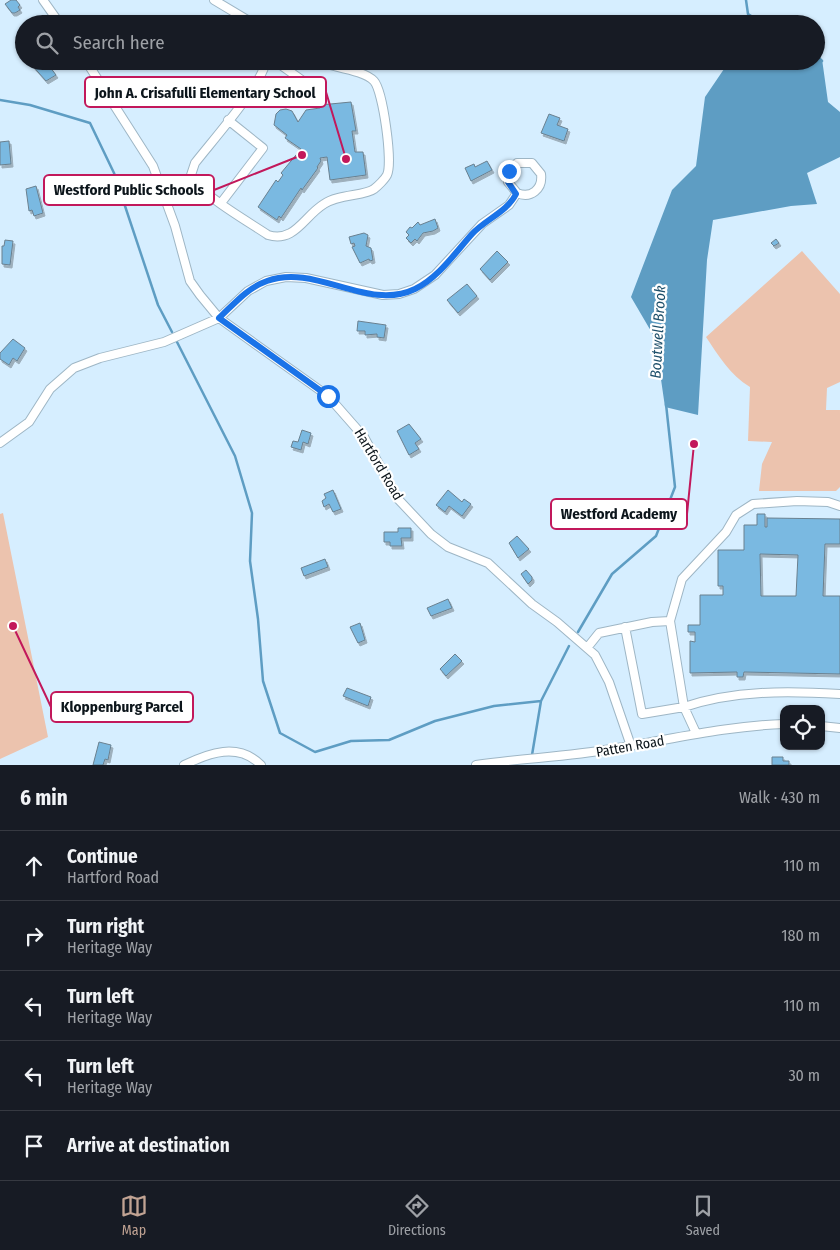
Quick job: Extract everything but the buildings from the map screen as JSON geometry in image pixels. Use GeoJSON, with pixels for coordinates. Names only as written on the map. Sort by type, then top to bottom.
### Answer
{"type":"FeatureCollection","features":[{"type":"Feature","properties":{"kind":"street"},"geometry":{"type":"LineString","coordinates":[[43,0],[54,15]]}},
{"type":"Feature","properties":{"kind":"street"},"geometry":{"type":"LineString","coordinates":[[214,0],[239,15]]}},
{"type":"Feature","properties":{"kind":"street","name":"Hartford Road"},"geometry":{"type":"LineString","coordinates":[[92,70],[153,166],[175,226],[190,281],[219,318],[328,396],[361,433],[398,499],[431,534],[448,547],[483,560],[492,566],[532,604],[557,622],[595,655],[602,666],[631,746]]}},
{"type":"Feature","properties":{"kind":"street"},"geometry":{"type":"LineString","coordinates":[[264,70],[195,163],[191,175],[194,183],[268,235],[276,238],[285,236],[302,226],[310,215],[324,204],[343,196],[373,190],[387,175],[390,162],[381,100],[374,81],[347,70]]}},
{"type":"Feature","properties":{"kind":"street"},"geometry":{"type":"LineString","coordinates":[[259,78],[292,100],[306,82],[289,70]]}},
{"type":"Feature","properties":{"kind":"street"},"geometry":{"type":"LineString","coordinates":[[221,203],[263,148],[228,120]]}},
{"type":"Feature","properties":{"kind":"street"},"geometry":{"type":"LineString","coordinates":[[520,162],[532,163],[540,170],[541,185],[530,194],[516,194],[508,182],[509,171],[520,162]]}},
{"type":"Feature","properties":{"kind":"street"},"geometry":{"type":"LineString","coordinates":[[0,443],[29,422],[50,389],[74,368],[100,358],[164,342],[219,318],[248,291],[275,278],[306,278],[375,294],[392,295],[414,289],[435,275],[482,224],[510,205],[516,194]]}},
{"type":"Feature","properties":{"kind":"street"},"geometry":{"type":"LineString","coordinates":[[696,733],[684,707],[670,622],[682,579],[726,532],[736,515],[753,504],[797,501],[828,502],[840,506]]}},
{"type":"Feature","properties":{"kind":"street"},"geometry":{"type":"LineString","coordinates":[[587,648],[599,633],[625,627],[670,622]]}},
{"type":"Feature","properties":{"kind":"street"},"geometry":{"type":"LineString","coordinates":[[625,627],[642,714],[738,695],[780,691],[840,694]]}},
{"type":"Feature","properties":{"kind":"street","name":"Patten Road"},"geometry":{"type":"LineString","coordinates":[[476,765],[660,742],[696,733],[746,726],[780,724]]}},
{"type":"Feature","properties":{"kind":"street"},"geometry":{"type":"LineString","coordinates":[[825,726],[840,728]]}},
{"type":"Feature","properties":{"kind":"street"},"geometry":{"type":"LineString","coordinates":[[184,765],[213,752],[228,751],[247,755],[261,765]]}},
{"type":"Feature","properties":{"kind":"shaded area"},"geometry":{"type":"Polygon","coordinates":[[[802,251],[840,294],[840,382],[827,388],[826,410],[840,410],[840,487],[836,491],[759,491],[762,464],[772,442],[748,441],[750,387],[730,371],[706,337],[802,251]]]}},
{"type":"Feature","properties":{"kind":"shaded area"},"geometry":{"type":"Polygon","coordinates":[[[3,513],[48,737],[0,759],[0,514],[3,513]]]}},
{"type":"Feature","properties":{"kind":"water"},"geometry":{"type":"Polygon","coordinates":[[[723,70],[824,70],[828,102],[840,112],[840,157],[807,173],[817,204],[791,206],[713,220],[707,260],[698,415],[665,407],[655,338],[631,297],[672,190],[696,166],[705,97],[723,70]]]}},
{"type":"Feature","properties":{"kind":"waterway","name":"Boutwell Brook"},"geometry":{"type":"LineString","coordinates":[[746,0],[750,15]]}},
{"type":"Feature","properties":{"kind":"waterway"},"geometry":{"type":"LineString","coordinates":[[0,100],[30,105],[90,123],[114,173],[158,305],[172,332]]}},
{"type":"Feature","properties":{"kind":"waterway"},"geometry":{"type":"LineString","coordinates":[[177,342],[235,456],[252,513],[250,561],[258,619],[263,681],[280,733],[315,752],[351,741],[389,740],[435,721],[494,706],[541,701]]}},
{"type":"Feature","properties":{"kind":"waterway","name":"Boutwell Brook"},"geometry":{"type":"LineString","coordinates":[[578,632],[612,574],[656,536],[675,487],[666,404]]}},
{"type":"Feature","properties":{"kind":"waterway","name":"Boutwell Brook"},"geometry":{"type":"LineString","coordinates":[[532,755],[541,701],[569,646]]}},
{"type":"Feature","properties":{"kind":"place","name":"Westford Public Schools"},"geometry":{"type":"Point","coordinates":[302,155]}},
{"type":"Feature","properties":{"kind":"place","name":"John A. Crisafulli Elementary School"},"geometry":{"type":"Point","coordinates":[346,159]}},
{"type":"Feature","properties":{"kind":"place","name":"Westford Academy"},"geometry":{"type":"Point","coordinates":[694,444]}},
{"type":"Feature","properties":{"kind":"place","name":"Kloppenburg Parcel"},"geometry":{"type":"Point","coordinates":[13,626]}},
{"type":"Feature","properties":{"kind":"route"},"geometry":{"type":"LineString","coordinates":[[328,396],[219,318],[248,291],[275,278],[306,278],[375,294],[392,295],[414,289],[435,275],[487,219],[510,205],[516,194],[509,186],[509,171]]}}]}
